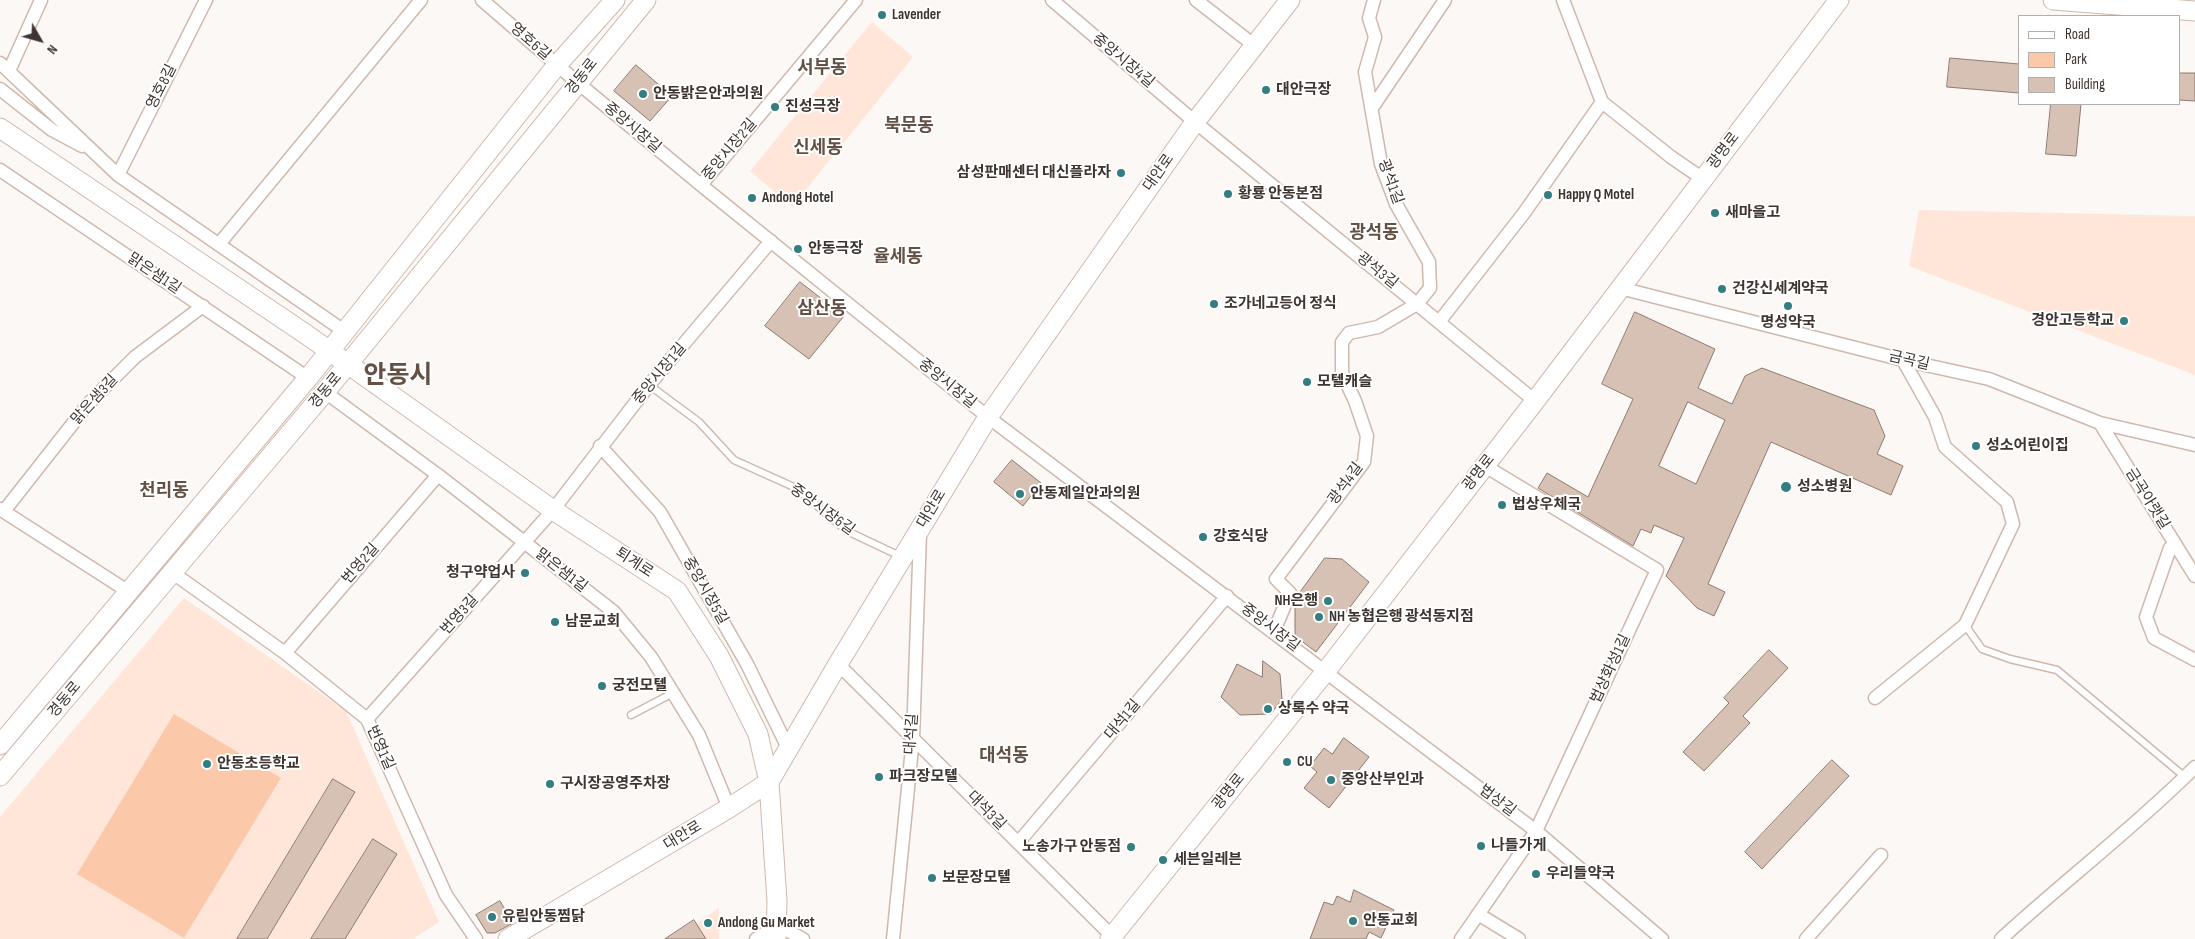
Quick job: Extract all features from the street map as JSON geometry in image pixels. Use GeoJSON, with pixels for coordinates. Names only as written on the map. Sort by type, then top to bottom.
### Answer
{"type":"FeatureCollection","features":[{"type":"Feature","properties":{"kind":"street"},"geometry":{"type":"LineString","coordinates":[[41,0],[5,67],[118,175],[344,330]]}},
{"type":"Feature","properties":{"kind":"street","name":"영호8길"},"geometry":{"type":"LineString","coordinates":[[118,175],[206,0]]}},
{"type":"Feature","properties":{"kind":"street"},"geometry":{"type":"LineString","coordinates":[[219,244],[420,0]]}},
{"type":"Feature","properties":{"kind":"street","name":"영호6길"},"geometry":{"type":"LineString","coordinates":[[482,0],[578,83]]}},
{"type":"Feature","properties":{"kind":"street","name":"경동로"},"geometry":{"type":"LineString","coordinates":[[0,745],[308,378],[344,330],[557,65],[615,0]]}},
{"type":"Feature","properties":{"kind":"street","name":"경동로"},"geometry":{"type":"LineString","coordinates":[[0,776],[348,365],[646,0]]}},
{"type":"Feature","properties":{"kind":"street","name":"중앙시장2길"},"geometry":{"type":"LineString","coordinates":[[701,185],[856,0]]}},
{"type":"Feature","properties":{"kind":"street","name":"중앙시장4길"},"geometry":{"type":"LineString","coordinates":[[1052,0],[1195,122]]}},
{"type":"Feature","properties":{"kind":"street"},"geometry":{"type":"LineString","coordinates":[[1196,0],[1255,46]]}},
{"type":"Feature","properties":{"kind":"street","name":"대안로"},"geometry":{"type":"LineString","coordinates":[[508,939],[729,808],[769,782],[838,664],[988,417],[1195,122],[1290,0]]}},
{"type":"Feature","properties":{"kind":"street","name":"광석1길"},"geometry":{"type":"LineString","coordinates":[[1374,0],[1368,18],[1375,37],[1365,72],[1381,164],[1393,196],[1429,262],[1430,288],[1417,304]]}},
{"type":"Feature","properties":{"kind":"street"},"geometry":{"type":"LineString","coordinates":[[1372,108],[1445,0]]}},
{"type":"Feature","properties":{"kind":"street"},"geometry":{"type":"LineString","coordinates":[[1563,0],[1602,102],[1671,157],[1703,179]]}},
{"type":"Feature","properties":{"kind":"street","name":"광명로"},"geometry":{"type":"LineString","coordinates":[[1111,938],[1326,671],[1535,401],[1839,0]]}},
{"type":"Feature","properties":{"kind":"street"},"geometry":{"type":"LineString","coordinates":[[2053,0],[2195,11]]}},
{"type":"Feature","properties":{"kind":"street","name":"중앙시장길"},"geometry":{"type":"LineString","coordinates":[[578,83],[988,417],[1326,671]]}},
{"type":"Feature","properties":{"kind":"street"},"geometry":{"type":"LineString","coordinates":[[0,89],[52,130],[98,155]]}},
{"type":"Feature","properties":{"kind":"street"},"geometry":{"type":"LineString","coordinates":[[1439,322],[1524,213],[1602,102]]}},
{"type":"Feature","properties":{"kind":"street","name":"광석3길"},"geometry":{"type":"LineString","coordinates":[[1195,122],[1535,401]]}},
{"type":"Feature","properties":{"kind":"street","name":"퇴계로"},"geometry":{"type":"LineString","coordinates":[[0,128],[348,365],[553,510],[677,591],[719,656],[758,734],[769,782],[777,901],[776,932]]}},
{"type":"Feature","properties":{"kind":"street","name":"맑은샘1길"},"geometry":{"type":"LineString","coordinates":[[0,170],[308,378]]}},
{"type":"Feature","properties":{"kind":"street","name":"중앙시장1길"},"geometry":{"type":"LineString","coordinates":[[553,510],[600,446],[649,385],[771,241]]}},
{"type":"Feature","properties":{"kind":"street","name":"금곡길"},"geometry":{"type":"LineString","coordinates":[[1620,288],[1903,360],[1989,379],[2100,423],[2195,445]]}},
{"type":"Feature","properties":{"kind":"street","name":"광석4길"},"geometry":{"type":"LineString","coordinates":[[1274,632],[1290,592],[1276,579],[1364,462],[1367,436],[1355,401],[1342,373],[1342,342],[1348,333],[1378,327],[1417,304]]}},
{"type":"Feature","properties":{"kind":"street","name":"맑은샘3길"},"geometry":{"type":"LineString","coordinates":[[2,510],[89,403],[135,357],[204,306]]}},
{"type":"Feature","properties":{"kind":"street"},"geometry":{"type":"LineString","coordinates":[[1875,698],[1965,625],[2013,524],[2007,502],[1945,447],[1935,417],[1903,360]]}},
{"type":"Feature","properties":{"kind":"street","name":"맑은샘1길"},"geometry":{"type":"LineString","coordinates":[[325,392],[438,475],[614,612],[651,657],[699,735],[729,808]]}},
{"type":"Feature","properties":{"kind":"street","name":"금곡아랫길"},"geometry":{"type":"LineString","coordinates":[[2100,423],[2195,576]]}},
{"type":"Feature","properties":{"kind":"street","name":"중앙시장5길"},"geometry":{"type":"LineString","coordinates":[[600,446],[660,512],[747,664],[789,750]]}},
{"type":"Feature","properties":{"kind":"street","name":"법상화성1길"},"geometry":{"type":"LineString","coordinates":[[1461,939],[1536,831],[1657,570],[1485,466]]}},
{"type":"Feature","properties":{"kind":"street","name":"번영2길"},"geometry":{"type":"LineString","coordinates":[[285,653],[438,475]]}},
{"type":"Feature","properties":{"kind":"street"},"geometry":{"type":"LineString","coordinates":[[2,510],[129,592]]}},
{"type":"Feature","properties":{"kind":"street","name":"번영3길"},"geometry":{"type":"LineString","coordinates":[[367,719],[553,510]]}},
{"type":"Feature","properties":{"kind":"street","name":"대석길"},"geometry":{"type":"LineString","coordinates":[[893,939],[913,738],[920,528]]}},
{"type":"Feature","properties":{"kind":"street"},"geometry":{"type":"LineString","coordinates":[[2170,548],[2146,617],[2154,638],[2195,660]]}},
{"type":"Feature","properties":{"kind":"street","name":"번영1길"},"geometry":{"type":"LineString","coordinates":[[173,573],[285,653],[367,719],[446,895],[476,939]]}},
{"type":"Feature","properties":{"kind":"street","name":"대석1길"},"geometry":{"type":"LineString","coordinates":[[1018,843],[1227,596]]}},
{"type":"Feature","properties":{"kind":"street","name":"대석3길"},"geometry":{"type":"LineString","coordinates":[[838,664],[1111,938]]}},
{"type":"Feature","properties":{"kind":"street","name":"법상길"},"geometry":{"type":"LineString","coordinates":[[1326,671],[1536,831],[1662,939]]}},
{"type":"Feature","properties":{"kind":"street"},"geometry":{"type":"LineString","coordinates":[[2001,939],[2195,767]]}},
{"type":"Feature","properties":{"kind":"street"},"geometry":{"type":"LineString","coordinates":[[1806,939],[1881,854]]}},
{"type":"Feature","properties":{"kind":"street"},"geometry":{"type":"LineString","coordinates":[[1478,914],[1519,939]]}},
{"type":"Feature","properties":{"kind":"street"},"geometry":{"type":"LineString","coordinates":[[756,939],[776,932],[803,939]]}},
{"type":"Feature","properties":{"kind":"lane","name":"중앙시장6길"},"geometry":{"type":"LineString","coordinates":[[649,385],[699,422],[734,460],[796,488],[846,531],[904,558]]}},
{"type":"Feature","properties":{"kind":"lane"},"geometry":{"type":"LineString","coordinates":[[1965,625],[1982,649],[2010,659],[2057,670],[2185,777]]}},
{"type":"Feature","properties":{"kind":"lane"},"geometry":{"type":"LineString","coordinates":[[631,715],[673,693]]}},
{"type":"Feature","properties":{"kind":"shaded area"},"geometry":{"type":"Polygon","coordinates":[[[872,22],[913,57],[792,207],[750,171],[872,22]]]}},
{"type":"Feature","properties":{"kind":"shaded area","name":"경안고등학교"},"geometry":{"type":"Polygon","coordinates":[[[1919,210],[2195,216],[2195,375],[1909,266],[1919,210]]]}},
{"type":"Feature","properties":{"kind":"shaded area","name":"안동초등학교"},"geometry":{"type":"Polygon","coordinates":[[[184,598],[346,711],[439,922],[413,939],[0,939],[0,817],[184,598]]]}},
{"type":"Feature","properties":{"kind":"shaded area","name":"Andong Gu Market"},"geometry":{"type":"Polygon","coordinates":[[[719,908],[719,939],[673,939],[719,908]]]}},
{"type":"Feature","properties":{"kind":"green space"},"geometry":{"type":"Polygon","coordinates":[[[174,714],[281,778],[184,938],[77,874],[174,714]]]}},
{"type":"Feature","properties":{"kind":"building"},"geometry":{"type":"Polygon","coordinates":[[[1950,58],[2018,64],[2018,93],[1947,87],[1950,58]]]}},
{"type":"Feature","properties":{"kind":"building","name":"안동밝은안과의원"},"geometry":{"type":"Polygon","coordinates":[[[636,65],[672,96],[650,121],[614,91],[636,65]]]}},
{"type":"Feature","properties":{"kind":"building"},"geometry":{"type":"Polygon","coordinates":[[[2180,73],[2195,73],[2195,101],[2180,100],[2180,73]]]}},
{"type":"Feature","properties":{"kind":"building"},"geometry":{"type":"Polygon","coordinates":[[[2051,105],[2081,105],[2076,156],[2046,154],[2051,105]]]}},
{"type":"Feature","properties":{"kind":"building"},"geometry":{"type":"Polygon","coordinates":[[[800,282],[844,316],[809,359],[765,326],[800,282]]]}},
{"type":"Feature","properties":{"kind":"building","name":"성소병원"},"geometry":{"type":"Polygon","coordinates":[[[1635,312],[1715,349],[1698,388],[1732,404],[1745,376],[1762,368],[1874,410],[1885,436],[1877,454],[1903,466],[1891,495],[1771,442],[1708,584],[1725,592],[1714,616],[1697,608],[1666,576],[1684,538],[1654,525],[1651,533],[1641,529],[1633,546],[1538,488],[1547,473],[1588,497],[1633,399],[1602,384],[1635,312]],[[1688,402],[1659,466],[1696,484],[1725,420],[1688,402]]]}},
{"type":"Feature","properties":{"kind":"building","name":"안동제일안과의원"},"geometry":{"type":"Polygon","coordinates":[[[1012,460],[1041,483],[1023,506],[994,482],[1012,460]]]}},
{"type":"Feature","properties":{"kind":"building","name":"NH 농협은행 광석동지점"},"geometry":{"type":"Polygon","coordinates":[[[1325,558],[1342,559],[1369,582],[1316,652],[1295,636],[1295,602],[1325,558]]]}},
{"type":"Feature","properties":{"kind":"building"},"geometry":{"type":"Polygon","coordinates":[[[1769,650],[1788,668],[1743,716],[1750,723],[1704,771],[1683,752],[1729,703],[1724,698],[1769,650]]]}},
{"type":"Feature","properties":{"kind":"building"},"geometry":{"type":"Polygon","coordinates":[[[1263,661],[1280,674],[1282,699],[1271,714],[1240,715],[1221,697],[1237,664],[1262,677],[1263,661]]]}},
{"type":"Feature","properties":{"kind":"building","name":"중앙산부인과"},"geometry":{"type":"Polygon","coordinates":[[[1344,738],[1369,757],[1329,808],[1304,788],[1317,772],[1310,766],[1324,748],[1332,754],[1344,738]]]}},
{"type":"Feature","properties":{"kind":"building"},"geometry":{"type":"Polygon","coordinates":[[[1832,760],[1849,776],[1762,869],[1745,852],[1832,760]]]}},
{"type":"Feature","properties":{"kind":"building"},"geometry":{"type":"Polygon","coordinates":[[[333,779],[355,792],[267,939],[237,939],[333,779]]]}},
{"type":"Feature","properties":{"kind":"building"},"geometry":{"type":"Polygon","coordinates":[[[373,839],[397,854],[345,939],[311,939],[373,839]]]}},
{"type":"Feature","properties":{"kind":"building","name":"안동교회"},"geometry":{"type":"Polygon","coordinates":[[[1354,890],[1394,910],[1381,938],[1369,932],[1366,939],[1310,939],[1324,902],[1333,905],[1337,896],[1350,902],[1354,890]]]}},
{"type":"Feature","properties":{"kind":"building"},"geometry":{"type":"Polygon","coordinates":[[[500,901],[513,923],[495,933],[487,933],[476,915],[500,901]]]}},
{"type":"Feature","properties":{"kind":"building"},"geometry":{"type":"Polygon","coordinates":[[[694,920],[706,939],[665,939],[694,920]]]}},
{"type":"Feature","properties":{"kind":"place","name":"Lavender"},"geometry":{"type":"Point","coordinates":[882,15]}},
{"type":"Feature","properties":{"kind":"place","name":"대안극장"},"geometry":{"type":"Point","coordinates":[1266,90]}},
{"type":"Feature","properties":{"kind":"place","name":"안동밝은안과의원"},"geometry":{"type":"Point","coordinates":[643,94]}},
{"type":"Feature","properties":{"kind":"place","name":"진성극장"},"geometry":{"type":"Point","coordinates":[775,107]}},
{"type":"Feature","properties":{"kind":"place","name":"삼성판매센터 대신플라자"},"geometry":{"type":"Point","coordinates":[1121,173]}},
{"type":"Feature","properties":{"kind":"place","name":"황룡 안동본점"},"geometry":{"type":"Point","coordinates":[1228,194]}},
{"type":"Feature","properties":{"kind":"place","name":"Happy Q Motel"},"geometry":{"type":"Point","coordinates":[1548,195]}},
{"type":"Feature","properties":{"kind":"place","name":"Andong Hotel"},"geometry":{"type":"Point","coordinates":[752,198]}},
{"type":"Feature","properties":{"kind":"place","name":"새마을고"},"geometry":{"type":"Point","coordinates":[1715,213]}},
{"type":"Feature","properties":{"kind":"place","name":"안동극장"},"geometry":{"type":"Point","coordinates":[798,249]}},
{"type":"Feature","properties":{"kind":"place","name":"건강신세계약국"},"geometry":{"type":"Point","coordinates":[1722,289]}},
{"type":"Feature","properties":{"kind":"place","name":"조가네고등어 정식"},"geometry":{"type":"Point","coordinates":[1214,304]}},
{"type":"Feature","properties":{"kind":"place","name":"명성약국"},"geometry":{"type":"Point","coordinates":[1788,306]}},
{"type":"Feature","properties":{"kind":"place","name":"경안고등학교"},"geometry":{"type":"Point","coordinates":[2124,321]}},
{"type":"Feature","properties":{"kind":"place","name":"모텔캐슬"},"geometry":{"type":"Point","coordinates":[1307,382]}},
{"type":"Feature","properties":{"kind":"place","name":"성소어린이집"},"geometry":{"type":"Point","coordinates":[1976,446]}},
{"type":"Feature","properties":{"kind":"place","name":"성소병원"},"geometry":{"type":"Point","coordinates":[1786,487]}},
{"type":"Feature","properties":{"kind":"place","name":"안동제일안과의원"},"geometry":{"type":"Point","coordinates":[1020,494]}},
{"type":"Feature","properties":{"kind":"place","name":"법상우체국"},"geometry":{"type":"Point","coordinates":[1502,505]}},
{"type":"Feature","properties":{"kind":"place","name":"강호식당"},"geometry":{"type":"Point","coordinates":[1203,537]}},
{"type":"Feature","properties":{"kind":"place","name":"청구약업사"},"geometry":{"type":"Point","coordinates":[525,573]}},
{"type":"Feature","properties":{"kind":"place","name":"NH은행"},"geometry":{"type":"Point","coordinates":[1328,601]}},
{"type":"Feature","properties":{"kind":"place","name":"NH 농협은행 광석동지점"},"geometry":{"type":"Point","coordinates":[1319,617]}},
{"type":"Feature","properties":{"kind":"place","name":"남문교회"},"geometry":{"type":"Point","coordinates":[555,622]}},
{"type":"Feature","properties":{"kind":"place","name":"궁전모텔"},"geometry":{"type":"Point","coordinates":[602,686]}},
{"type":"Feature","properties":{"kind":"place","name":"상록수 약국"},"geometry":{"type":"Point","coordinates":[1268,709]}},
{"type":"Feature","properties":{"kind":"place","name":"CU"},"geometry":{"type":"Point","coordinates":[1287,762]}},
{"type":"Feature","properties":{"kind":"place","name":"안동초등학교"},"geometry":{"type":"Point","coordinates":[207,764]}},
{"type":"Feature","properties":{"kind":"place","name":"파크장모텔"},"geometry":{"type":"Point","coordinates":[879,777]}},
{"type":"Feature","properties":{"kind":"place","name":"중앙산부인과"},"geometry":{"type":"Point","coordinates":[1331,780]}},
{"type":"Feature","properties":{"kind":"place","name":"구시장공영주차장"},"geometry":{"type":"Point","coordinates":[550,784]}},
{"type":"Feature","properties":{"kind":"place","name":"나들가게"},"geometry":{"type":"Point","coordinates":[1481,846]}},
{"type":"Feature","properties":{"kind":"place","name":"노송가구 안동점"},"geometry":{"type":"Point","coordinates":[1131,847]}},
{"type":"Feature","properties":{"kind":"place","name":"세븐일레븐"},"geometry":{"type":"Point","coordinates":[1163,860]}},
{"type":"Feature","properties":{"kind":"place","name":"우리들약국"},"geometry":{"type":"Point","coordinates":[1536,874]}},
{"type":"Feature","properties":{"kind":"place","name":"보문장모텔"},"geometry":{"type":"Point","coordinates":[932,878]}},
{"type":"Feature","properties":{"kind":"place","name":"유림안동찜닭"},"geometry":{"type":"Point","coordinates":[492,917]}},
{"type":"Feature","properties":{"kind":"place","name":"안동교회"},"geometry":{"type":"Point","coordinates":[1353,921]}},
{"type":"Feature","properties":{"kind":"place","name":"Andong Gu Market"},"geometry":{"type":"Point","coordinates":[708,923]}},
{"type":"Feature","properties":{"kind":"district","name":"서부동"},"geometry":{"type":"Point","coordinates":[822,68]}},
{"type":"Feature","properties":{"kind":"district","name":"북문동"},"geometry":{"type":"Point","coordinates":[909,126]}},
{"type":"Feature","properties":{"kind":"district","name":"신세동"},"geometry":{"type":"Point","coordinates":[818,148]}},
{"type":"Feature","properties":{"kind":"district","name":"광석동"},"geometry":{"type":"Point","coordinates":[1374,233]}},
{"type":"Feature","properties":{"kind":"district","name":"율세동"},"geometry":{"type":"Point","coordinates":[898,257]}},
{"type":"Feature","properties":{"kind":"district","name":"삼산동"},"geometry":{"type":"Point","coordinates":[822,309]}},
{"type":"Feature","properties":{"kind":"district","name":"안동시"},"geometry":{"type":"Point","coordinates":[398,377]}},
{"type":"Feature","properties":{"kind":"district","name":"천리동"},"geometry":{"type":"Point","coordinates":[164,491]}},
{"type":"Feature","properties":{"kind":"district","name":"대석동"},"geometry":{"type":"Point","coordinates":[1004,756]}}]}
